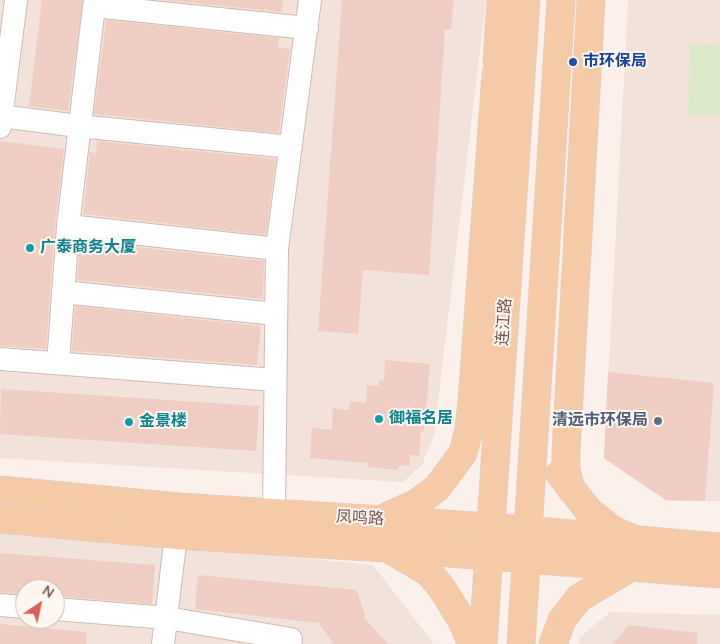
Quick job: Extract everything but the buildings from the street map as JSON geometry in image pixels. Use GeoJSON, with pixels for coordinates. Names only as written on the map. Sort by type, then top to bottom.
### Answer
{"type":"FeatureCollection","features":[{"type":"Feature","properties":{"kind":"main road"},"geometry":{"type":"LineString","coordinates":[[378,520],[417,504],[438,488],[463,453],[469,430],[501,0]]}},
{"type":"Feature","properties":{"kind":"main road"},"geometry":{"type":"LineString","coordinates":[[521,644],[561,0]]}},
{"type":"Feature","properties":{"kind":"main road"},"geometry":{"type":"LineString","coordinates":[[571,489],[566,469],[566,452],[591,0]]}},
{"type":"Feature","properties":{"kind":"main road"},"geometry":{"type":"LineString","coordinates":[[496,74],[526,8]]}},
{"type":"Feature","properties":{"kind":"main road","name":"连江路"},"geometry":{"type":"LineString","coordinates":[[483,644],[526,8]]}},
{"type":"Feature","properties":{"kind":"main road"},"geometry":{"type":"LineString","coordinates":[[536,420],[558,470],[588,510],[607,525],[635,540]]}},
{"type":"Feature","properties":{"kind":"main road","name":"凤鸣路"},"geometry":{"type":"LineString","coordinates":[[0,490],[274,514],[491,526],[720,547]]}},
{"type":"Feature","properties":{"kind":"main road","name":"凤鸣路"},"geometry":{"type":"LineString","coordinates":[[0,519],[720,574]]}},
{"type":"Feature","properties":{"kind":"main road"},"geometry":{"type":"LineString","coordinates":[[384,548],[428,572],[441,587],[460,632],[472,644]]}},
{"type":"Feature","properties":{"kind":"main road"},"geometry":{"type":"LineString","coordinates":[[553,644],[562,620],[578,598],[633,566]]}},
{"type":"Feature","properties":{"kind":"street"},"geometry":{"type":"LineString","coordinates":[[16,0],[0,120],[291,146]]}},
{"type":"Feature","properties":{"kind":"street"},"geometry":{"type":"LineString","coordinates":[[274,514],[277,249],[310,0]]}},
{"type":"Feature","properties":{"kind":"street"},"geometry":{"type":"LineString","coordinates":[[58,363],[68,226],[78,126],[94,6],[307,28]]}},
{"type":"Feature","properties":{"kind":"street"},"geometry":{"type":"LineString","coordinates":[[68,226],[277,249]]}},
{"type":"Feature","properties":{"kind":"street"},"geometry":{"type":"LineString","coordinates":[[63,292],[276,314]]}},
{"type":"Feature","properties":{"kind":"street"},"geometry":{"type":"LineString","coordinates":[[0,359],[275,380]]}},
{"type":"Feature","properties":{"kind":"street"},"geometry":{"type":"LineString","coordinates":[[163,644],[179,507]]}},
{"type":"Feature","properties":{"kind":"street"},"geometry":{"type":"LineString","coordinates":[[0,605],[15,606]]}},
{"type":"Feature","properties":{"kind":"street"},"geometry":{"type":"LineString","coordinates":[[65,611],[166,618],[291,639]]}},
{"type":"Feature","properties":{"kind":"shaded area"},"geometry":{"type":"Polygon","coordinates":[[[0,0],[486,0],[434,435],[422,465],[403,482],[0,458],[0,0]]]}},
{"type":"Feature","properties":{"kind":"shaded area"},"geometry":{"type":"Polygon","coordinates":[[[628,0],[720,0],[720,501],[666,501],[604,458],[628,0]]]}},
{"type":"Feature","properties":{"kind":"shaded area"},"geometry":{"type":"Polygon","coordinates":[[[0,527],[373,565],[434,644],[0,644],[0,527]]]}},
{"type":"Feature","properties":{"kind":"shaded area"},"geometry":{"type":"Polygon","coordinates":[[[610,612],[720,615],[720,644],[579,644],[580,637],[610,612]]]}},
{"type":"Feature","properties":{"kind":"green space"},"geometry":{"type":"Polygon","coordinates":[[[690,44],[720,46],[720,115],[688,115],[690,44]]]}},
{"type":"Feature","properties":{"kind":"place","name":"市环保局"},"geometry":{"type":"Point","coordinates":[573,62]}},
{"type":"Feature","properties":{"kind":"place","name":"广泰商务大厦"},"geometry":{"type":"Point","coordinates":[30,248]}},
{"type":"Feature","properties":{"kind":"place","name":"御福名居"},"geometry":{"type":"Point","coordinates":[379,419]}},
{"type":"Feature","properties":{"kind":"place","name":"清远市环保局"},"geometry":{"type":"Point","coordinates":[658,421]}},
{"type":"Feature","properties":{"kind":"place","name":"金景楼"},"geometry":{"type":"Point","coordinates":[129,422]}}]}
